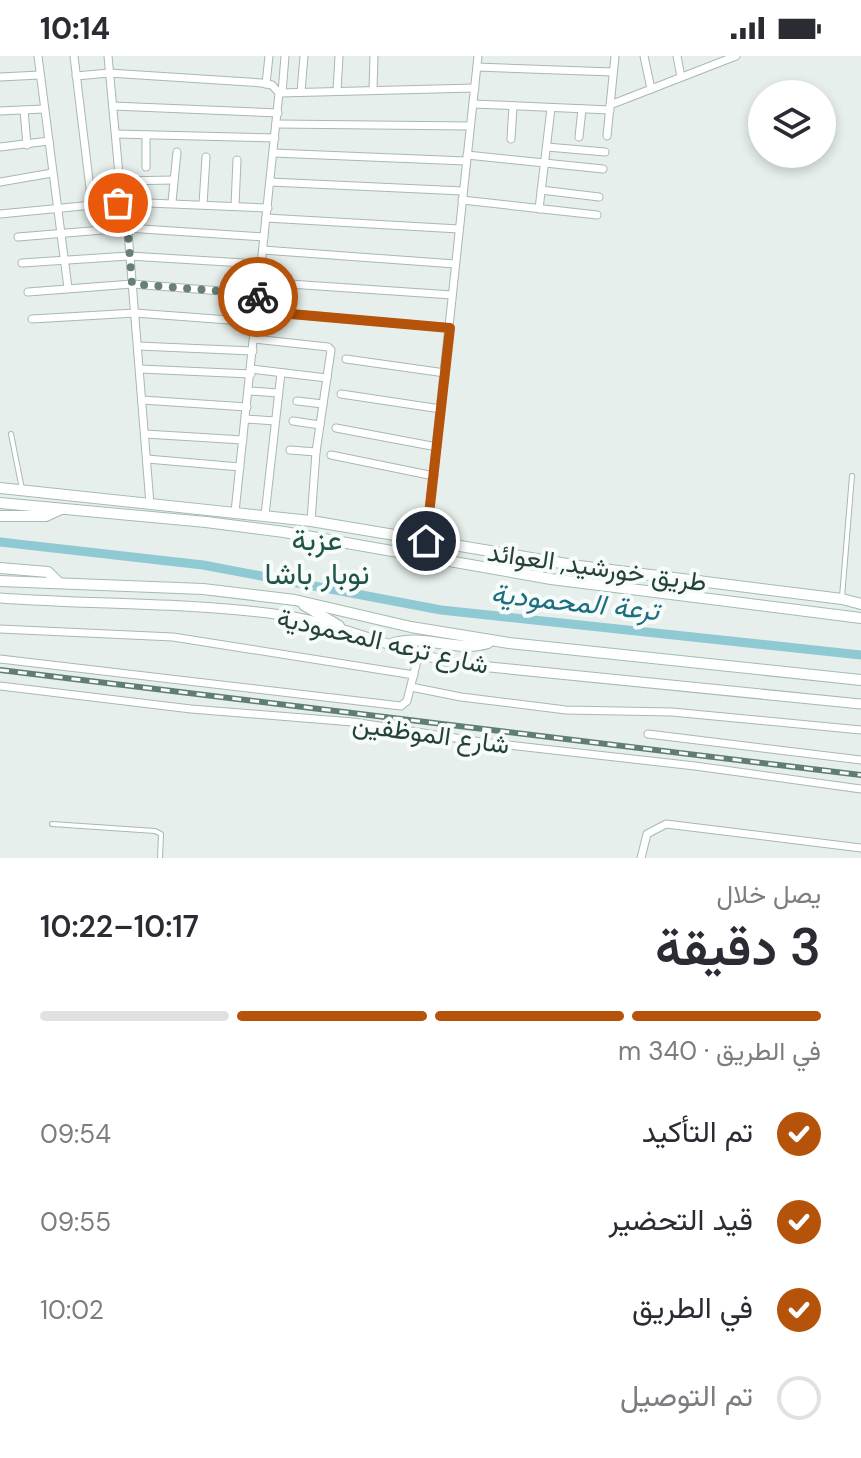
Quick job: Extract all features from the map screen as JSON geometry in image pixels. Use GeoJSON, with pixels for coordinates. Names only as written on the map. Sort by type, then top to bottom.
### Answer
{"type":"FeatureCollection","features":[{"type":"Feature","properties":{"kind":"main road","name":"طريق خورشيد, العوائد"},"geometry":{"type":"LineString","coordinates":[[0,488],[311,521],[579,566],[842,599],[861,604]]}},
{"type":"Feature","properties":{"kind":"main road","name":"طريق خورشيد, العوائد"},"geometry":{"type":"LineString","coordinates":[[0,503],[63,507],[284,532],[551,579],[861,618]]}},
{"type":"Feature","properties":{"kind":"main road"},"geometry":{"type":"LineString","coordinates":[[0,516],[46,516],[63,507]]}},
{"type":"Feature","properties":{"kind":"main road"},"geometry":{"type":"LineString","coordinates":[[284,532],[340,526]]}},
{"type":"Feature","properties":{"kind":"main road"},"geometry":{"type":"LineString","coordinates":[[0,568],[48,572],[59,583]]}},
{"type":"Feature","properties":{"kind":"main road"},"geometry":{"type":"LineString","coordinates":[[0,581],[203,589],[295,600],[411,627],[493,641],[861,680]]}},
{"type":"Feature","properties":{"kind":"main road"},"geometry":{"type":"LineString","coordinates":[[295,600],[339,626]]}},
{"type":"Feature","properties":{"kind":"main road"},"geometry":{"type":"LineString","coordinates":[[392,644],[409,640],[467,647],[493,641]]}},
{"type":"Feature","properties":{"kind":"street"},"geometry":{"type":"LineString","coordinates":[[38,56],[68,288]]}},
{"type":"Feature","properties":{"kind":"street"},"geometry":{"type":"LineString","coordinates":[[74,56],[92,205]]}},
{"type":"Feature","properties":{"kind":"street"},"geometry":{"type":"LineString","coordinates":[[108,56],[135,313],[150,504]]}},
{"type":"Feature","properties":{"kind":"street"},"geometry":{"type":"LineString","coordinates":[[266,84],[269,56]]}},
{"type":"Feature","properties":{"kind":"street"},"geometry":{"type":"LineString","coordinates":[[235,512],[285,56]]}},
{"type":"Feature","properties":{"kind":"street"},"geometry":{"type":"LineString","coordinates":[[301,92],[304,56]]}},
{"type":"Feature","properties":{"kind":"street"},"geometry":{"type":"LineString","coordinates":[[337,91],[339,56]]}},
{"type":"Feature","properties":{"kind":"street"},"geometry":{"type":"LineString","coordinates":[[373,90],[374,56]]}},
{"type":"Feature","properties":{"kind":"street"},"geometry":{"type":"LineString","coordinates":[[426,541],[478,56]]}},
{"type":"Feature","properties":{"kind":"street"},"geometry":{"type":"LineString","coordinates":[[607,136],[615,56]]}},
{"type":"Feature","properties":{"kind":"street"},"geometry":{"type":"LineString","coordinates":[[644,56],[651,89]]}},
{"type":"Feature","properties":{"kind":"street"},"geometry":{"type":"LineString","coordinates":[[677,56],[681,77]]}},
{"type":"Feature","properties":{"kind":"street"},"geometry":{"type":"LineString","coordinates":[[708,56],[711,65]]}},
{"type":"Feature","properties":{"kind":"street"},"geometry":{"type":"LineString","coordinates":[[473,104],[610,108],[736,56]]}},
{"type":"Feature","properties":{"kind":"street"},"geometry":{"type":"LineString","coordinates":[[477,67],[613,72]]}},
{"type":"Feature","properties":{"kind":"street"},"geometry":{"type":"LineString","coordinates":[[76,76],[109,73],[266,84],[280,93]]}},
{"type":"Feature","properties":{"kind":"street"},"geometry":{"type":"LineString","coordinates":[[0,77],[40,75]]}},
{"type":"Feature","properties":{"kind":"street"},"geometry":{"type":"LineString","coordinates":[[280,93],[475,88]]}},
{"type":"Feature","properties":{"kind":"street"},"geometry":{"type":"LineString","coordinates":[[113,106],[278,113]]}},
{"type":"Feature","properties":{"kind":"street"},"geometry":{"type":"LineString","coordinates":[[511,139],[513,106]]}},
{"type":"Feature","properties":{"kind":"street"},"geometry":{"type":"LineString","coordinates":[[539,209],[551,108]]}},
{"type":"Feature","properties":{"kind":"street"},"geometry":{"type":"LineString","coordinates":[[0,111],[44,109]]}},
{"type":"Feature","properties":{"kind":"street"},"geometry":{"type":"LineString","coordinates":[[579,137],[582,109]]}},
{"type":"Feature","properties":{"kind":"street"},"geometry":{"type":"LineString","coordinates":[[24,110],[27,145]]}},
{"type":"Feature","properties":{"kind":"street"},"geometry":{"type":"LineString","coordinates":[[276,124],[470,126]]}},
{"type":"Feature","properties":{"kind":"street"},"geometry":{"type":"LineString","coordinates":[[116,134],[275,138]]}},
{"type":"Feature","properties":{"kind":"street"},"geometry":{"type":"LineString","coordinates":[[146,135],[146,167]]}},
{"type":"Feature","properties":{"kind":"street"},"geometry":{"type":"LineString","coordinates":[[0,147],[49,141]]}},
{"type":"Feature","properties":{"kind":"street"},"geometry":{"type":"LineString","coordinates":[[547,147],[605,152]]}},
{"type":"Feature","properties":{"kind":"street"},"geometry":{"type":"LineString","coordinates":[[172,202],[177,152]]}},
{"type":"Feature","properties":{"kind":"street"},"geometry":{"type":"LineString","coordinates":[[273,153],[467,158],[603,169]]}},
{"type":"Feature","properties":{"kind":"street"},"geometry":{"type":"LineString","coordinates":[[203,204],[206,157]]}},
{"type":"Feature","properties":{"kind":"street"},"geometry":{"type":"LineString","coordinates":[[235,206],[237,160]]}},
{"type":"Feature","properties":{"kind":"street"},"geometry":{"type":"LineString","coordinates":[[0,182],[52,173]]}},
{"type":"Feature","properties":{"kind":"street"},"geometry":{"type":"LineString","coordinates":[[120,181],[174,180]]}},
{"type":"Feature","properties":{"kind":"street"},"geometry":{"type":"LineString","coordinates":[[270,182],[462,196],[597,215]]}},
{"type":"Feature","properties":{"kind":"street"},"geometry":{"type":"LineString","coordinates":[[541,190],[599,197]]}},
{"type":"Feature","properties":{"kind":"street"},"geometry":{"type":"LineString","coordinates":[[0,214],[124,202],[268,208]]}},
{"type":"Feature","properties":{"kind":"street"},"geometry":{"type":"LineString","coordinates":[[266,218],[459,229]]}},
{"type":"Feature","properties":{"kind":"street"},"geometry":{"type":"LineString","coordinates":[[18,237],[127,228],[264,237]]}},
{"type":"Feature","properties":{"kind":"street"},"geometry":{"type":"LineString","coordinates":[[263,250],[455,264]]}},
{"type":"Feature","properties":{"kind":"street"},"geometry":{"type":"LineString","coordinates":[[22,263],[129,256],[262,264]]}},
{"type":"Feature","properties":{"kind":"street"},"geometry":{"type":"LineString","coordinates":[[260,282],[452,295]]}},
{"type":"Feature","properties":{"kind":"street"},"geometry":{"type":"LineString","coordinates":[[28,292],[132,284],[258,294]]}},
{"type":"Feature","properties":{"kind":"street"},"geometry":{"type":"LineString","coordinates":[[257,311],[450,328]]}},
{"type":"Feature","properties":{"kind":"street"},"geometry":{"type":"LineString","coordinates":[[32,319],[135,313],[256,322]]}},
{"type":"Feature","properties":{"kind":"street"},"geometry":{"type":"LineString","coordinates":[[254,339],[328,347],[331,350],[316,452],[311,521]]}},
{"type":"Feature","properties":{"kind":"street"},"geometry":{"type":"LineString","coordinates":[[138,346],[253,351]]}},
{"type":"Feature","properties":{"kind":"street"},"geometry":{"type":"LineString","coordinates":[[346,359],[445,373]]}},
{"type":"Feature","properties":{"kind":"street"},"geometry":{"type":"LineString","coordinates":[[140,369],[281,373],[327,378]]}},
{"type":"Feature","properties":{"kind":"street"},"geometry":{"type":"LineString","coordinates":[[265,515],[281,373]]}},
{"type":"Feature","properties":{"kind":"street"},"geometry":{"type":"LineString","coordinates":[[249,391],[278,393]]}},
{"type":"Feature","properties":{"kind":"street"},"geometry":{"type":"LineString","coordinates":[[341,394],[441,409]]}},
{"type":"Feature","properties":{"kind":"street"},"geometry":{"type":"LineString","coordinates":[[142,400],[247,407]]}},
{"type":"Feature","properties":{"kind":"street"},"geometry":{"type":"LineString","coordinates":[[297,401],[323,404]]}},
{"type":"Feature","properties":{"kind":"street"},"geometry":{"type":"LineString","coordinates":[[246,419],[275,421]]}},
{"type":"Feature","properties":{"kind":"street"},"geometry":{"type":"LineString","coordinates":[[293,421],[320,425]]}},
{"type":"Feature","properties":{"kind":"street"},"geometry":{"type":"LineString","coordinates":[[336,428],[437,447]]}},
{"type":"Feature","properties":{"kind":"street"},"geometry":{"type":"LineString","coordinates":[[145,434],[243,440]]}},
{"type":"Feature","properties":{"kind":"street"},"geometry":{"type":"LineString","coordinates":[[290,450],[316,452]]}},
{"type":"Feature","properties":{"kind":"street"},"geometry":{"type":"LineString","coordinates":[[331,455],[434,476]]}},
{"type":"Feature","properties":{"kind":"street"},"geometry":{"type":"LineString","coordinates":[[147,459],[240,467]]}},
{"type":"Feature","properties":{"kind":"street","name":"شارع ترعه المحمودية"},"geometry":{"type":"LineString","coordinates":[[0,598],[281,615],[339,626],[459,664],[861,704]]}},
{"type":"Feature","properties":{"kind":"street"},"geometry":{"type":"LineString","coordinates":[[0,629],[173,637],[414,675]]}},
{"type":"Feature","properties":{"kind":"street"},"geometry":{"type":"LineString","coordinates":[[0,659],[401,706],[407,701],[419,653]]}},
{"type":"Feature","properties":{"kind":"street","name":"شارع الموظفين"},"geometry":{"type":"LineString","coordinates":[[0,686],[191,709],[353,722],[481,742],[695,766],[861,789]]}},
{"type":"Feature","properties":{"kind":"street"},"geometry":{"type":"LineString","coordinates":[[411,687],[461,697],[566,710],[672,712],[861,730]]}},
{"type":"Feature","properties":{"kind":"street"},"geometry":{"type":"LineString","coordinates":[[648,734],[861,760]]}},
{"type":"Feature","properties":{"kind":"street"},"geometry":{"type":"LineString","coordinates":[[641,858],[647,834],[666,824],[861,848]]}},
{"type":"Feature","properties":{"kind":"lane"},"geometry":{"type":"LineString","coordinates":[[11,434],[22,489]]}},
{"type":"Feature","properties":{"kind":"lane"},"geometry":{"type":"LineString","coordinates":[[842,599],[852,476]]}},
{"type":"Feature","properties":{"kind":"lane"},"geometry":{"type":"LineString","coordinates":[[52,824],[155,831],[161,834],[160,858]]}},
{"type":"Feature","properties":{"kind":"waterway","name":"ترعة المحمودية"},"geometry":{"type":"LineString","coordinates":[[0,542],[203,565],[441,610],[861,655]]}},
{"type":"Feature","properties":{"kind":"railway"},"geometry":{"type":"LineString","coordinates":[[0,670],[861,775]]}},
{"type":"Feature","properties":{"kind":"way so far"},"geometry":{"type":"LineString","coordinates":[[118,203],[124,202],[126,207],[132,284],[200,287],[258,294],[258,297]]}},
{"type":"Feature","properties":{"kind":"district","name":"عزبة نوبار باشا"},"geometry":{"type":"Point","coordinates":[317,556]}},
{"type":"Feature","properties":{"kind":"route"},"geometry":{"type":"LineString","coordinates":[[258,297],[257,311],[450,328],[426,541]]}}]}
